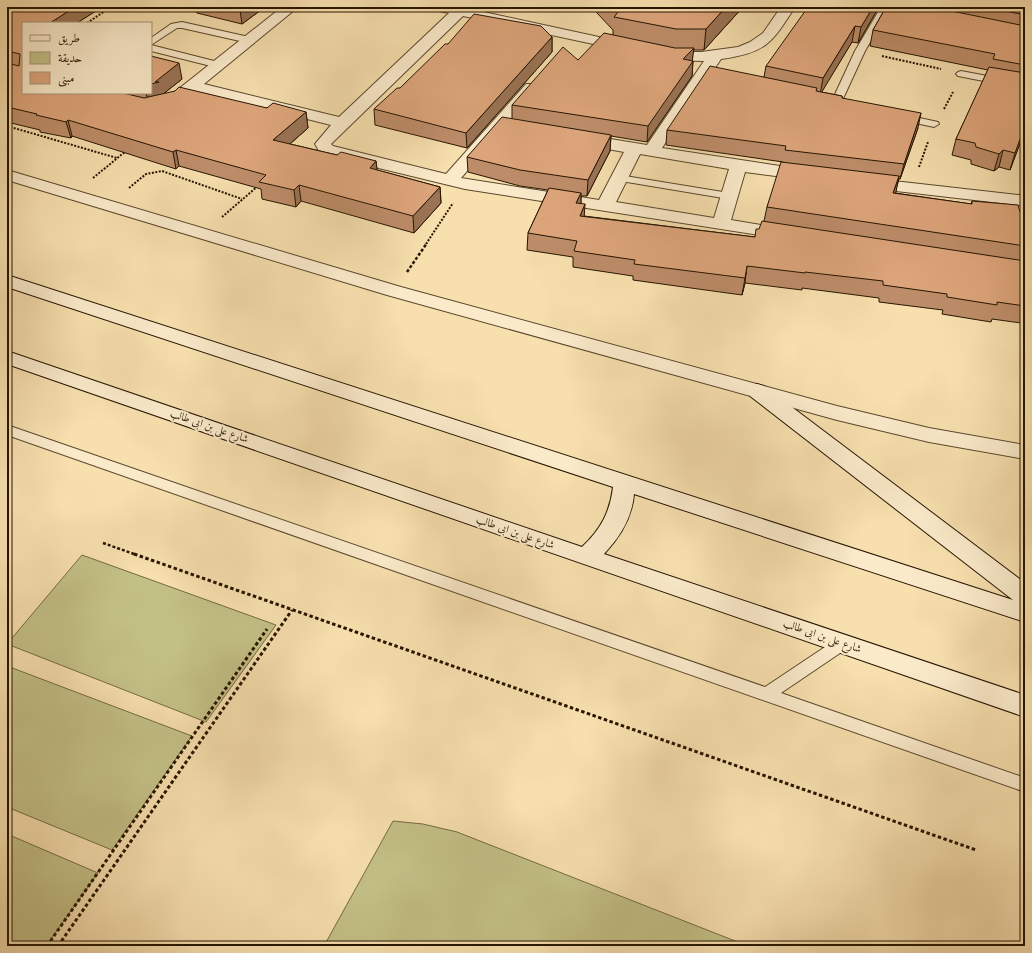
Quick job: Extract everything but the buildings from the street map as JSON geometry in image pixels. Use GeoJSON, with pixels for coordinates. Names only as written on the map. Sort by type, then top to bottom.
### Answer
{"type":"FeatureCollection","features":[{"type":"Feature","properties":{"kind":"street"},"geometry":{"type":"LineString","coordinates":[[148,108],[157,107],[172,102],[291,7]]}},
{"type":"Feature","properties":{"kind":"street"},"geometry":{"type":"LineString","coordinates":[[440,7],[460,11],[571,42],[636,49]]}},
{"type":"Feature","properties":{"kind":"street"},"geometry":{"type":"LineString","coordinates":[[651,52],[674,57],[716,56],[746,49],[765,39],[788,7]]}},
{"type":"Feature","properties":{"kind":"street"},"geometry":{"type":"LineString","coordinates":[[882,8],[931,18]]}},
{"type":"Feature","properties":{"kind":"street"},"geometry":{"type":"LineString","coordinates":[[460,11],[328,137],[323,144],[327,150],[448,181],[799,236]]}},
{"type":"Feature","properties":{"kind":"street"},"geometry":{"type":"LineString","coordinates":[[652,150],[709,76],[716,56]]}},
{"type":"Feature","properties":{"kind":"street"},"geometry":{"type":"LineString","coordinates":[[448,181],[540,77]]}},
{"type":"Feature","properties":{"kind":"street"},"geometry":{"type":"LineString","coordinates":[[192,86],[343,123]]}},
{"type":"Feature","properties":{"kind":"street"},"geometry":{"type":"LineString","coordinates":[[498,124],[521,129]]}},
{"type":"Feature","properties":{"kind":"street"},"geometry":{"type":"LineString","coordinates":[[566,137],[634,149],[652,150],[738,166],[823,178]]}},
{"type":"Feature","properties":{"kind":"street"},"geometry":{"type":"LineString","coordinates":[[605,206],[634,149]]}},
{"type":"Feature","properties":{"kind":"street"},"geometry":{"type":"LineString","coordinates":[[721,224],[738,166]]}},
{"type":"Feature","properties":{"kind":"street"},"geometry":{"type":"LineString","coordinates":[[7,175],[394,291],[837,413],[929,435],[1025,452]]}},
{"type":"Feature","properties":{"kind":"street"},"geometry":{"type":"LineString","coordinates":[[853,181],[1022,200]]}},
{"type":"Feature","properties":{"kind":"street"},"geometry":{"type":"LineString","coordinates":[[7,281],[624,484],[1025,613]]}},
{"type":"Feature","properties":{"kind":"street","name":"شارع على بن ابى طالب"},"geometry":{"type":"LineString","coordinates":[[7,357],[586,557],[1025,706]]}},
{"type":"Feature","properties":{"kind":"street"},"geometry":{"type":"LineString","coordinates":[[757,391],[1025,596]]}},
{"type":"Feature","properties":{"kind":"street"},"geometry":{"type":"LineString","coordinates":[[586,557],[603,541],[616,523],[623,503],[624,484]]}},
{"type":"Feature","properties":{"kind":"lane"},"geometry":{"type":"LineString","coordinates":[[836,103],[882,8]]}},
{"type":"Feature","properties":{"kind":"lane"},"geometry":{"type":"LineString","coordinates":[[152,41],[174,26],[182,25],[249,40]]}},
{"type":"Feature","properties":{"kind":"lane"},"geometry":{"type":"LineString","coordinates":[[152,48],[219,65]]}},
{"type":"Feature","properties":{"kind":"lane"},"geometry":{"type":"LineString","coordinates":[[961,74],[1025,86]]}},
{"type":"Feature","properties":{"kind":"lane"},"geometry":{"type":"LineString","coordinates":[[889,115],[934,124]]}},
{"type":"Feature","properties":{"kind":"lane"},"geometry":{"type":"LineString","coordinates":[[619,178],[729,196]]}},
{"type":"Feature","properties":{"kind":"lane"},"geometry":{"type":"LineString","coordinates":[[7,430],[1025,785]]}},
{"type":"Feature","properties":{"kind":"lane"},"geometry":{"type":"LineString","coordinates":[[766,695],[843,644]]}},
{"type":"Feature","properties":{"kind":"path"},"geometry":{"type":"LineString","coordinates":[[88,22],[111,7]]}},
{"type":"Feature","properties":{"kind":"path"},"geometry":{"type":"LineString","coordinates":[[7,126],[117,158]]}},
{"type":"Feature","properties":{"kind":"path"},"geometry":{"type":"LineString","coordinates":[[72,194],[129,149]]}},
{"type":"Feature","properties":{"kind":"path"},"geometry":{"type":"LineString","coordinates":[[108,205],[146,174],[162,171],[243,199]]}},
{"type":"Feature","properties":{"kind":"path"},"geometry":{"type":"LineString","coordinates":[[204,233],[259,184]]}},
{"type":"Feature","properties":{"kind":"path"},"geometry":{"type":"LineString","coordinates":[[394,291],[466,184]]}},
{"type":"Feature","properties":{"kind":"path"},"geometry":{"type":"LineString","coordinates":[[103,543],[976,850]]}},
{"type":"Feature","properties":{"kind":"path"},"geometry":{"type":"LineString","coordinates":[[58,946],[292,610]]}},
{"type":"Feature","properties":{"kind":"path"},"geometry":{"type":"LineString","coordinates":[[47,946],[267,629]]}},
{"type":"Feature","properties":{"kind":"green space"},"geometry":{"type":"Polygon","coordinates":[[[82,555],[276,625],[206,722],[7,644],[82,555]]]}},
{"type":"Feature","properties":{"kind":"green space"},"geometry":{"type":"Polygon","coordinates":[[[7,666],[192,736],[112,850],[7,807],[7,666]]]}},
{"type":"Feature","properties":{"kind":"green space"},"geometry":{"type":"Polygon","coordinates":[[[393,821],[423,824],[457,832],[748,946],[324,946],[393,821]]]}},
{"type":"Feature","properties":{"kind":"green space"},"geometry":{"type":"Polygon","coordinates":[[[7,834],[98,873],[46,946],[7,946],[7,834]]]}}]}
